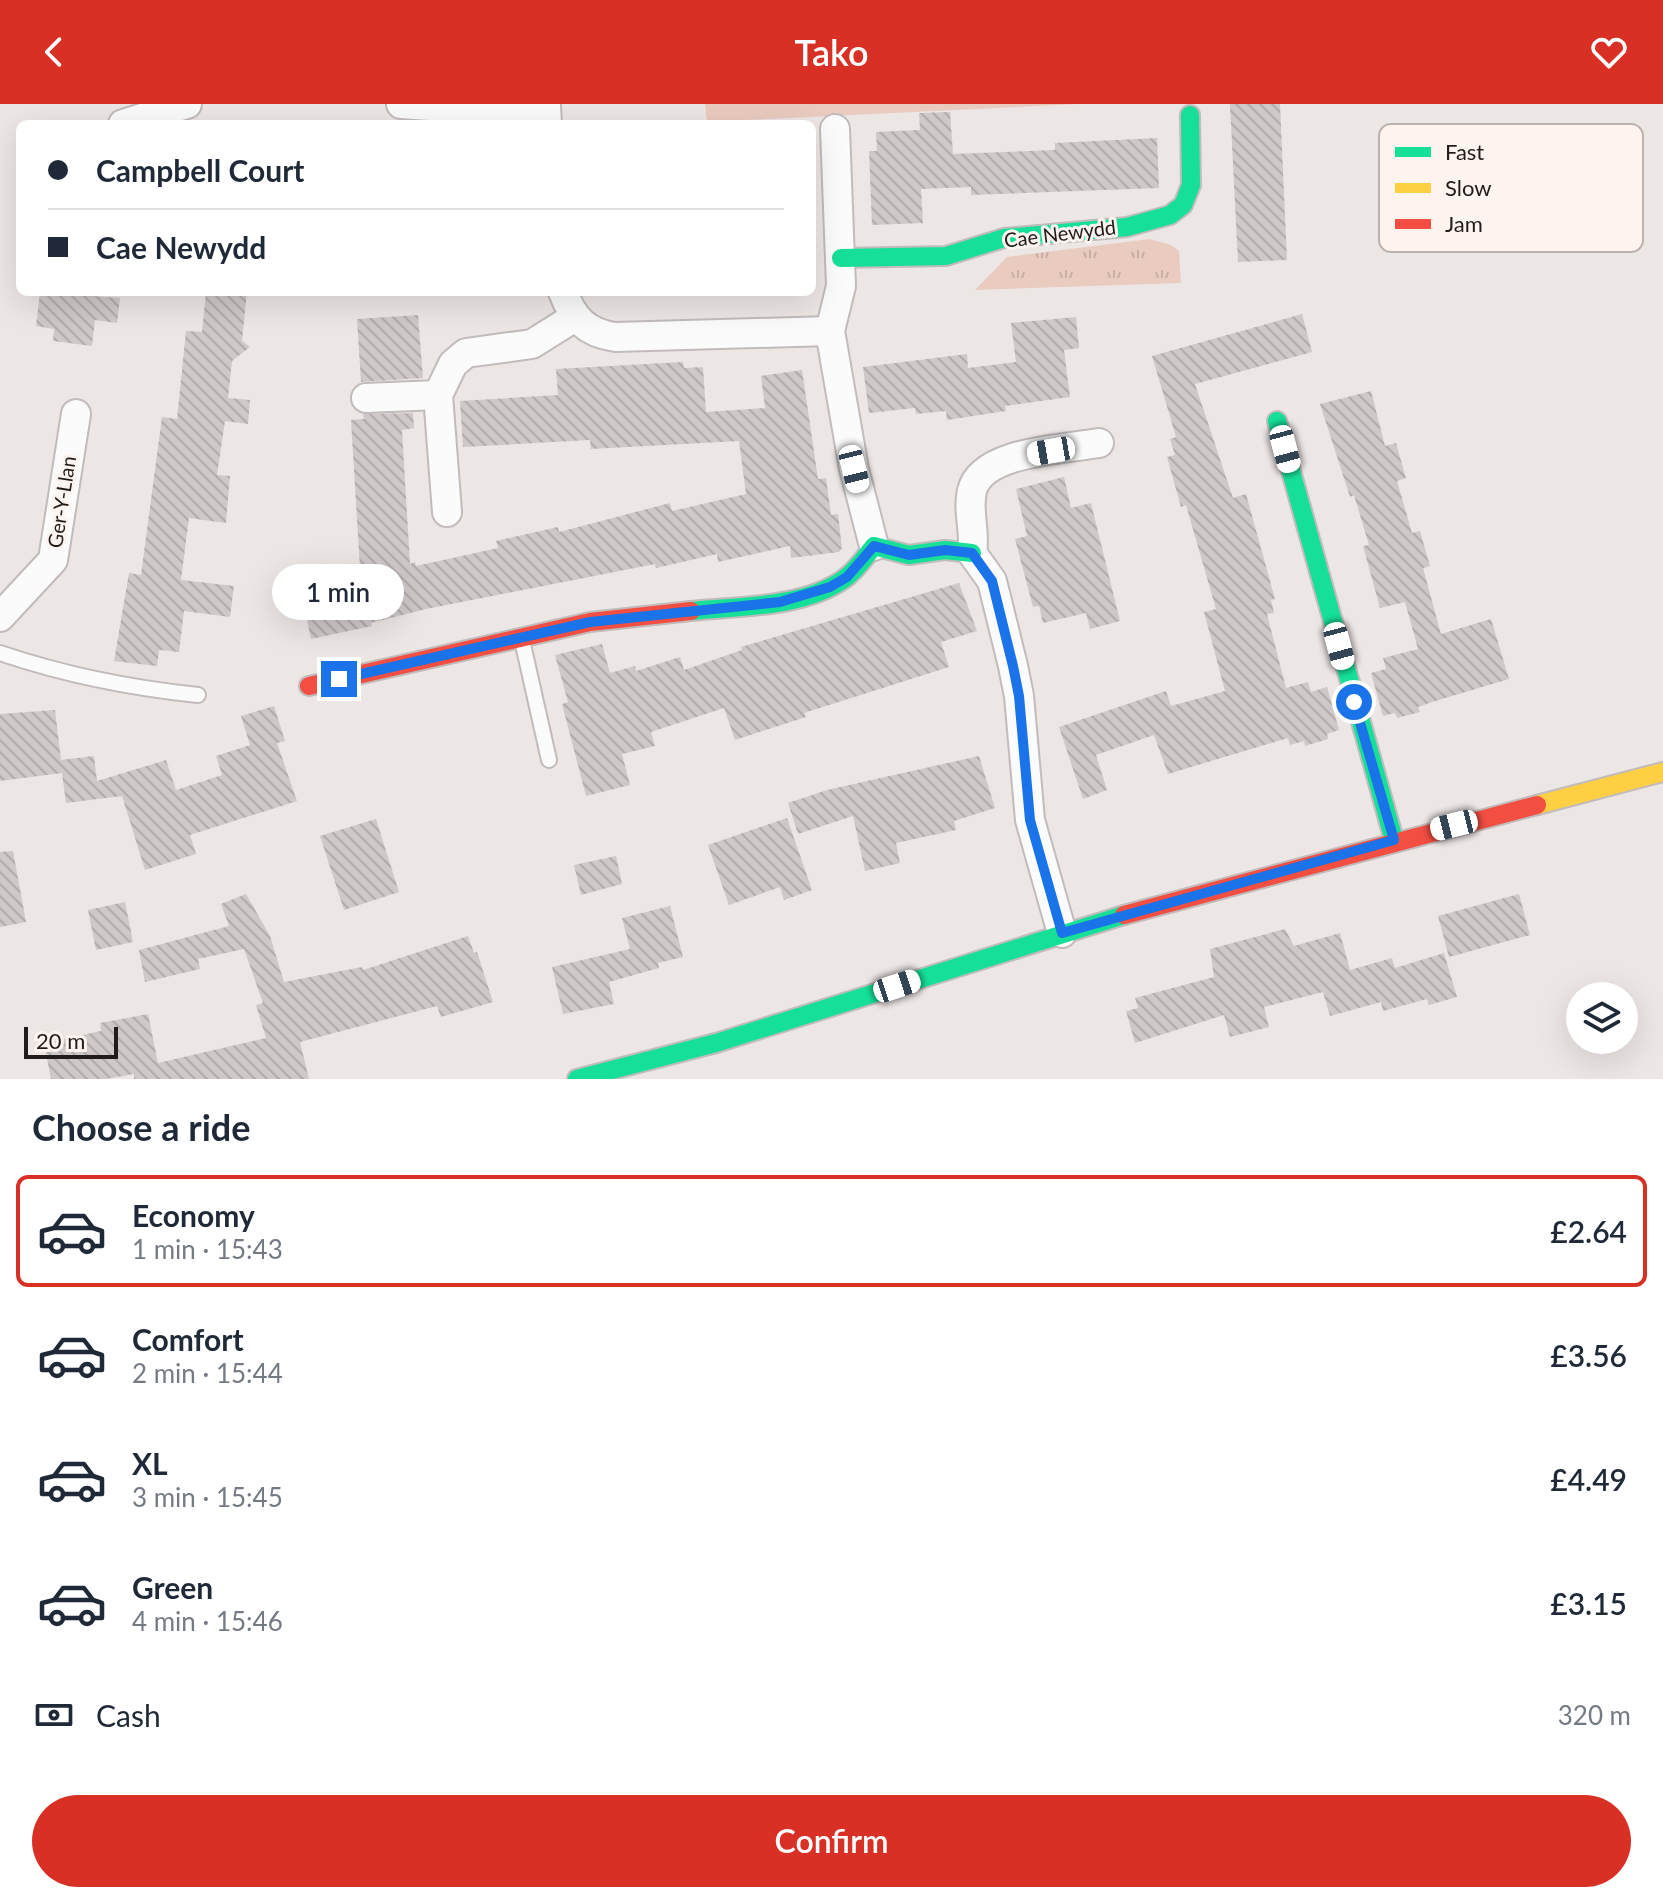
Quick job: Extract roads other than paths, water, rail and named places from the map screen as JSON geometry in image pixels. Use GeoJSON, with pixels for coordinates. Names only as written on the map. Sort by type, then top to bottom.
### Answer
{"type":"FeatureCollection","features":[{"type":"Feature","properties":{"kind":"street"},"geometry":{"type":"LineString","coordinates":[[136,120],[187,104]]}},
{"type":"Feature","properties":{"kind":"street"},"geometry":{"type":"LineString","coordinates":[[401,104],[546,111]]}},
{"type":"Feature","properties":{"kind":"street","name":"Cae Newydd"},"geometry":{"type":"LineString","coordinates":[[841,258],[944,257],[972,251],[1001,238],[1101,231],[1162,219],[1181,208],[1192,189],[1190,115]]}},
{"type":"Feature","properties":{"kind":"street"},"geometry":{"type":"LineString","coordinates":[[835,129],[840,303],[830,331],[854,469],[874,546]]}},
{"type":"Feature","properties":{"kind":"street"},"geometry":{"type":"LineString","coordinates":[[447,512],[438,395],[453,364],[466,353],[521,348],[569,304],[596,335],[615,337],[830,331]]}},
{"type":"Feature","properties":{"kind":"street"},"geometry":{"type":"LineString","coordinates":[[366,398],[438,395]]}},
{"type":"Feature","properties":{"kind":"street","name":"Ger-Y-Llan"},"geometry":{"type":"LineString","coordinates":[[0,617],[53,560],[76,414]]}},
{"type":"Feature","properties":{"kind":"street"},"geometry":{"type":"LineString","coordinates":[[1277,421],[1394,840]]}},
{"type":"Feature","properties":{"kind":"street"},"geometry":{"type":"LineString","coordinates":[[1062,933],[1030,820],[1019,696],[1013,666],[992,581],[972,553],[975,536],[970,499],[980,475],[1002,460],[1099,443]]}},
{"type":"Feature","properties":{"kind":"street"},"geometry":{"type":"LineString","coordinates":[[874,546],[909,555],[945,550],[972,553]]}},
{"type":"Feature","properties":{"kind":"street"},"geometry":{"type":"LineString","coordinates":[[309,686],[590,622],[780,602],[830,587],[847,577],[874,546]]}},
{"type":"Feature","properties":{"kind":"street"},"geometry":{"type":"LineString","coordinates":[[577,1079],[716,1043],[1062,933],[1394,840],[1663,772]]}},
{"type":"Feature","properties":{"kind":"lane"},"geometry":{"type":"LineString","coordinates":[[522,637],[549,760]]}},
{"type":"Feature","properties":{"kind":"lane"},"geometry":{"type":"LineString","coordinates":[[0,653],[69,675],[135,688],[198,695]]}}]}
